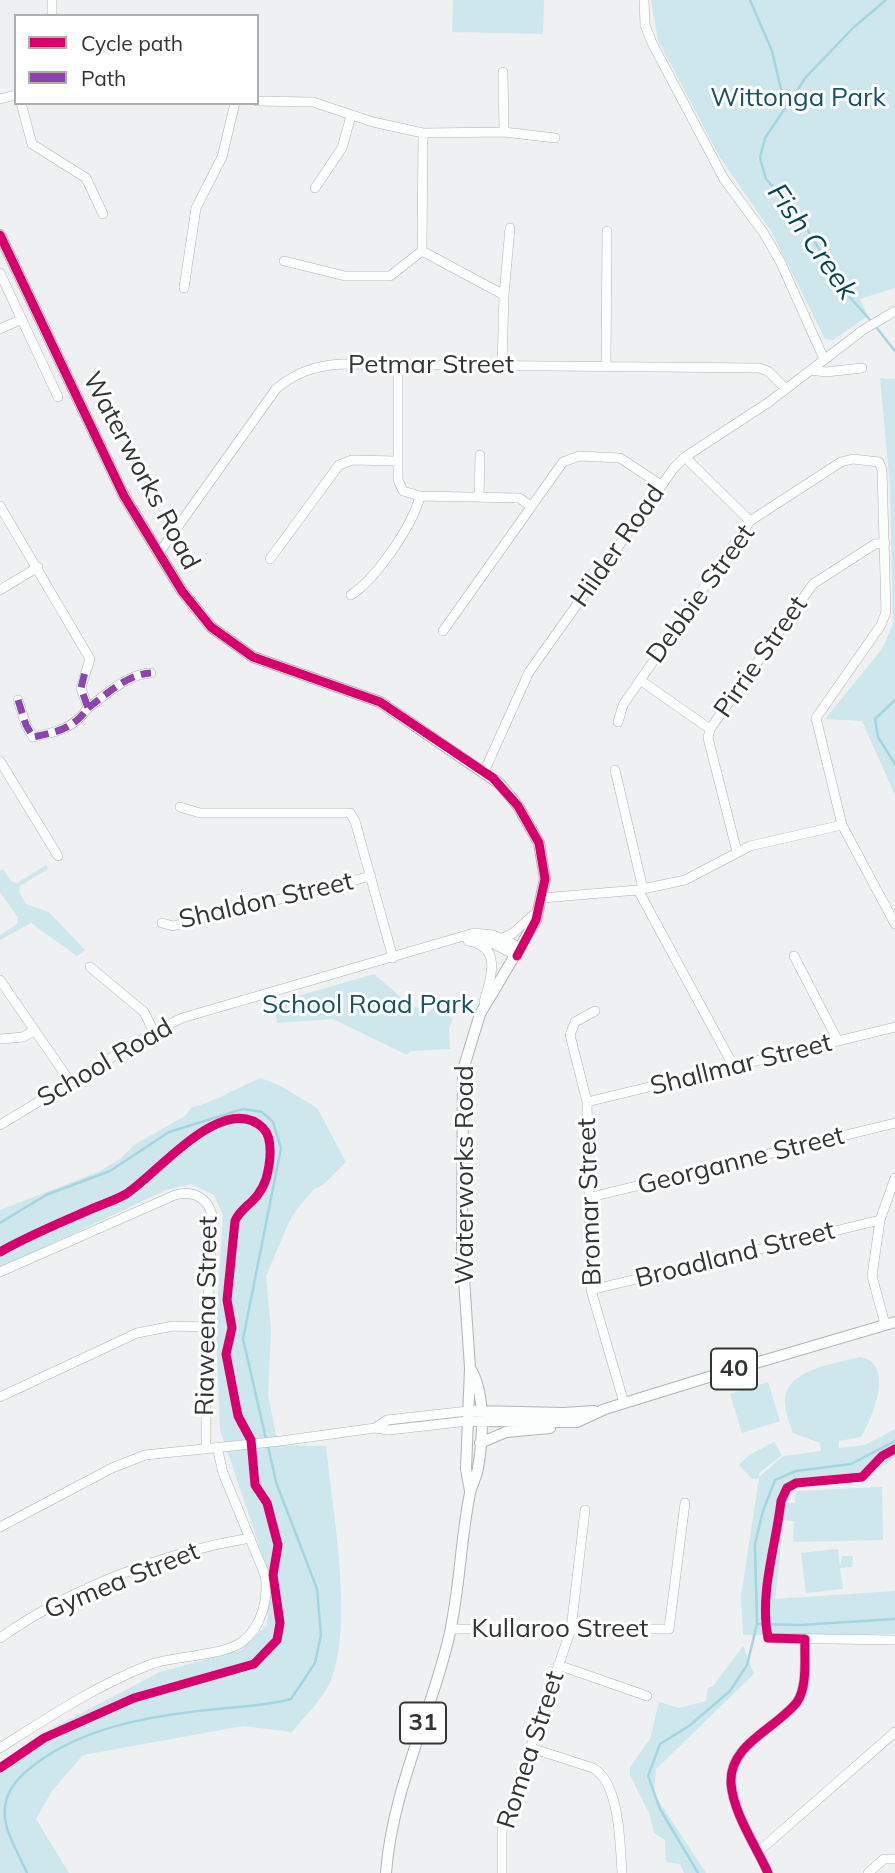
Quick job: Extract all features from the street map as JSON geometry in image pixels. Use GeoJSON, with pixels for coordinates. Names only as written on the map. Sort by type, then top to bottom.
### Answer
{"type":"FeatureCollection","features":[{"type":"Feature","properties":{"kind":"main road","name":"Waterworks Road"},"geometry":{"type":"LineString","coordinates":[[0,235],[124,496],[196,611],[232,645],[274,666],[380,702],[484,772],[506,790],[532,828],[542,861],[541,903],[519,952],[480,1014],[463,1070],[462,1249],[470,1368],[466,1469],[470,1491]]}},
{"type":"Feature","properties":{"kind":"main road","name":"40"},"geometry":{"type":"LineString","coordinates":[[468,1416],[605,1409],[890,1323]]}},
{"type":"Feature","properties":{"kind":"main road","name":"Waterworks Road"},"geometry":{"type":"LineString","coordinates":[[386,1873],[395,1809],[451,1629],[470,1491],[478,1470],[478,1381],[470,1368]]}},
{"type":"Feature","properties":{"kind":"main road","name":"40"},"geometry":{"type":"LineString","coordinates":[[480,1416],[577,1422],[605,1409]]}},
{"type":"Feature","properties":{"kind":"main road"},"geometry":{"type":"LineString","coordinates":[[480,1443],[506,1433],[577,1422]]}},
{"type":"Feature","properties":{"kind":"street"},"geometry":{"type":"LineString","coordinates":[[643,0],[645,25],[652,43],[724,178],[763,232],[780,261],[824,359]]}},
{"type":"Feature","properties":{"kind":"street"},"geometry":{"type":"LineString","coordinates":[[503,72],[504,132]]}},
{"type":"Feature","properties":{"kind":"street"},"geometry":{"type":"LineString","coordinates":[[259,101],[313,102],[351,116],[424,134],[504,132],[555,138]]}},
{"type":"Feature","properties":{"kind":"street"},"geometry":{"type":"LineString","coordinates":[[22,105],[32,144],[86,178],[103,214]]}},
{"type":"Feature","properties":{"kind":"street"},"geometry":{"type":"LineString","coordinates":[[184,288],[196,208],[222,157],[235,105]]}},
{"type":"Feature","properties":{"kind":"street"},"geometry":{"type":"LineString","coordinates":[[315,188],[342,148],[351,116]]}},
{"type":"Feature","properties":{"kind":"street"},"geometry":{"type":"LineString","coordinates":[[422,251],[424,134]]}},
{"type":"Feature","properties":{"kind":"street"},"geometry":{"type":"LineString","coordinates":[[502,366],[504,295],[510,228]]}},
{"type":"Feature","properties":{"kind":"street"},"geometry":{"type":"LineString","coordinates":[[606,367],[607,231]]}},
{"type":"Feature","properties":{"kind":"street"},"geometry":{"type":"LineString","coordinates":[[284,261],[345,276],[390,276],[422,251]]}},
{"type":"Feature","properties":{"kind":"street"},"geometry":{"type":"LineString","coordinates":[[422,251],[504,295]]}},
{"type":"Feature","properties":{"kind":"street"},"geometry":{"type":"LineString","coordinates":[[0,273],[58,397]]}},
{"type":"Feature","properties":{"kind":"street","name":"Hilder Road"},"geometry":{"type":"LineString","coordinates":[[484,772],[529,671],[661,485],[685,457],[786,389],[876,320],[895,310]]}},
{"type":"Feature","properties":{"kind":"street"},"geometry":{"type":"LineString","coordinates":[[0,329],[22,319]]}},
{"type":"Feature","properties":{"kind":"street"},"geometry":{"type":"LineString","coordinates":[[398,365],[397,480],[403,491],[420,496],[519,498],[531,506]]}},
{"type":"Feature","properties":{"kind":"street","name":"Petmar Street"},"geometry":{"type":"LineString","coordinates":[[159,553],[276,389],[287,380],[315,367],[398,365],[760,368],[768,371],[786,389]]}},
{"type":"Feature","properties":{"kind":"street"},"geometry":{"type":"LineString","coordinates":[[811,370],[826,372],[862,368]]}},
{"type":"Feature","properties":{"kind":"street"},"geometry":{"type":"LineString","coordinates":[[479,497],[480,455]]}},
{"type":"Feature","properties":{"kind":"street"},"geometry":{"type":"LineString","coordinates":[[443,631],[563,461],[574,456],[620,458],[661,485]]}},
{"type":"Feature","properties":{"kind":"street"},"geometry":{"type":"LineString","coordinates":[[685,457],[750,522]]}},
{"type":"Feature","properties":{"kind":"street"},"geometry":{"type":"LineString","coordinates":[[270,559],[339,465],[352,460],[397,461]]}},
{"type":"Feature","properties":{"kind":"street","name":"Debbie Street"},"geometry":{"type":"LineString","coordinates":[[618,722],[623,705],[750,522],[841,462],[875,460],[881,464],[885,543]]}},
{"type":"Feature","properties":{"kind":"street"},"geometry":{"type":"LineString","coordinates":[[351,595],[364,587],[415,514],[420,496]]}},
{"type":"Feature","properties":{"kind":"street"},"geometry":{"type":"LineString","coordinates":[[0,506],[90,655],[81,688],[88,708]]}},
{"type":"Feature","properties":{"kind":"street"},"geometry":{"type":"LineString","coordinates":[[885,543],[887,605],[884,619],[816,718],[842,825],[895,924]]}},
{"type":"Feature","properties":{"kind":"street","name":"Pirrie Street"},"geometry":{"type":"LineString","coordinates":[[737,852],[708,738],[710,729],[813,584],[875,544],[885,543]]}},
{"type":"Feature","properties":{"kind":"street"},"geometry":{"type":"LineString","coordinates":[[0,590],[37,567]]}},
{"type":"Feature","properties":{"kind":"street"},"geometry":{"type":"LineString","coordinates":[[18,700],[33,737],[65,730],[77,722],[88,708],[125,681],[141,673],[151,673]]}},
{"type":"Feature","properties":{"kind":"street"},"geometry":{"type":"LineString","coordinates":[[640,680],[710,729]]}},
{"type":"Feature","properties":{"kind":"street"},"geometry":{"type":"LineString","coordinates":[[0,761],[58,856]]}},
{"type":"Feature","properties":{"kind":"street"},"geometry":{"type":"LineString","coordinates":[[615,770],[641,890],[734,1067]]}},
{"type":"Feature","properties":{"kind":"street"},"geometry":{"type":"LineString","coordinates":[[180,807],[200,813],[350,813],[355,821],[393,958]]}},
{"type":"Feature","properties":{"kind":"street"},"geometry":{"type":"LineString","coordinates":[[502,938],[514,933],[541,903],[641,890],[685,880],[737,852],[842,825]]}},
{"type":"Feature","properties":{"kind":"street","name":"Shaldon Street"},"geometry":{"type":"LineString","coordinates":[[162,923],[173,926],[371,876]]}},
{"type":"Feature","properties":{"kind":"street","name":"School Road"},"geometry":{"type":"LineString","coordinates":[[0,1125],[154,1032],[183,1018],[479,933],[502,938],[519,952]]}},
{"type":"Feature","properties":{"kind":"street","name":"School Road"},"geometry":{"type":"LineString","coordinates":[[455,940],[491,943],[519,952]]}},
{"type":"Feature","properties":{"kind":"street"},"geometry":{"type":"LineString","coordinates":[[468,941],[485,947],[494,965],[480,1014]]}},
{"type":"Feature","properties":{"kind":"street"},"geometry":{"type":"LineString","coordinates":[[794,956],[838,1041]]}},
{"type":"Feature","properties":{"kind":"street"},"geometry":{"type":"LineString","coordinates":[[90,967],[144,1012],[154,1032]]}},
{"type":"Feature","properties":{"kind":"street"},"geometry":{"type":"LineString","coordinates":[[0,980],[4,991],[71,1083]]}},
{"type":"Feature","properties":{"kind":"street","name":"Bromar Street"},"geometry":{"type":"LineString","coordinates":[[595,1011],[575,1021],[570,1035],[587,1102],[591,1290],[624,1404]]}},
{"type":"Feature","properties":{"kind":"street","name":"Shallmar Street"},"geometry":{"type":"LineString","coordinates":[[587,1102],[895,1027]]}},
{"type":"Feature","properties":{"kind":"street"},"geometry":{"type":"LineString","coordinates":[[0,1040],[23,1037],[35,1030]]}},
{"type":"Feature","properties":{"kind":"street","name":"Georganne Street"},"geometry":{"type":"LineString","coordinates":[[587,1198],[895,1123]]}},
{"type":"Feature","properties":{"kind":"street"},"geometry":{"type":"LineString","coordinates":[[890,1323],[872,1276],[880,1220],[895,1178]]}},
{"type":"Feature","properties":{"kind":"street","name":"Riaweena Street"},"geometry":{"type":"LineString","coordinates":[[0,1272],[175,1195],[190,1193],[201,1198],[213,1213],[206,1327],[206,1447]]}},
{"type":"Feature","properties":{"kind":"street","name":"Broadland Street"},"geometry":{"type":"LineString","coordinates":[[591,1290],[880,1220]]}},
{"type":"Feature","properties":{"kind":"street"},"geometry":{"type":"LineString","coordinates":[[0,1397],[136,1333],[173,1326],[206,1327]]}},
{"type":"Feature","properties":{"kind":"street"},"geometry":{"type":"LineString","coordinates":[[0,1527],[112,1468],[145,1455],[206,1447],[243,1446],[375,1428],[387,1420],[468,1416]]}},
{"type":"Feature","properties":{"kind":"street","name":"Riaweena Street"},"geometry":{"type":"LineString","coordinates":[[0,1748],[101,1686],[152,1664],[241,1643],[252,1632],[265,1606],[268,1591],[250,1538],[222,1473],[217,1447]]}},
{"type":"Feature","properties":{"kind":"street","name":"Kullaroo Street"},"geometry":{"type":"LineString","coordinates":[[451,1629],[669,1629],[685,1503]]}},
{"type":"Feature","properties":{"kind":"street","name":"Romea Street"},"geometry":{"type":"LineString","coordinates":[[502,1873],[502,1831],[571,1629],[585,1510]]}},
{"type":"Feature","properties":{"kind":"street","name":"Gymea Street"},"geometry":{"type":"LineString","coordinates":[[0,1638],[52,1607],[137,1568],[197,1547],[250,1538]]}},
{"type":"Feature","properties":{"kind":"street"},"geometry":{"type":"LineString","coordinates":[[768,1638],[895,1640]]}},
{"type":"Feature","properties":{"kind":"street"},"geometry":{"type":"LineString","coordinates":[[768,1873],[736,1804],[731,1783],[733,1769],[738,1756],[797,1701],[803,1686],[805,1639]]}},
{"type":"Feature","properties":{"kind":"street"},"geometry":{"type":"LineString","coordinates":[[558,1665],[647,1696]]}},
{"type":"Feature","properties":{"kind":"street"},"geometry":{"type":"LineString","coordinates":[[759,1851],[895,1732]]}},
{"type":"Feature","properties":{"kind":"street"},"geometry":{"type":"LineString","coordinates":[[531,1748],[593,1768],[606,1779],[611,1786],[622,1873]]}},
{"type":"Feature","properties":{"kind":"street"},"geometry":{"type":"LineString","coordinates":[[868,1873],[884,1859],[895,1859]]}},
{"type":"Feature","properties":{"kind":"green space"},"geometry":{"type":"Polygon","coordinates":[[[453,0],[544,0],[543,34],[452,32],[453,0]]]}},
{"type":"Feature","properties":{"kind":"green space","name":"Wittonga Park"},"geometry":{"type":"Polygon","coordinates":[[[651,0],[895,0],[895,288],[860,299],[868,316],[833,340],[825,339],[771,231],[719,156],[658,40],[651,0]]]}},
{"type":"Feature","properties":{"kind":"green space"},"geometry":{"type":"Polygon","coordinates":[[[880,378],[895,379],[895,795],[862,721],[825,719],[882,649],[893,624],[890,485],[880,378]]]}},
{"type":"Feature","properties":{"kind":"green space"},"geometry":{"type":"Polygon","coordinates":[[[46,865],[48,869],[20,886],[19,891],[26,904],[49,912],[85,950],[77,956],[31,923],[0,940],[0,935],[17,924],[18,918],[0,892],[0,870],[3,869],[12,882],[17,883],[46,865]]]}},
{"type":"Feature","properties":{"kind":"green space","name":"School Road Park"},"geometry":{"type":"Polygon","coordinates":[[[374,974],[409,1004],[428,1013],[436,1005],[453,1019],[449,1028],[450,1049],[411,1051],[407,1055],[333,1019],[277,1023],[274,1003],[374,974]]]}},
{"type":"Feature","properties":{"kind":"green space"},"geometry":{"type":"Polygon","coordinates":[[[261,1078],[281,1086],[317,1108],[346,1162],[323,1185],[314,1189],[297,1209],[266,1276],[271,1329],[268,1395],[278,1445],[326,1446],[341,1598],[338,1657],[331,1680],[319,1701],[292,1732],[243,1726],[83,1755],[52,1791],[36,1819],[69,1873],[0,1873],[0,1762],[43,1733],[160,1672],[241,1650],[267,1625],[269,1574],[220,1430],[216,1329],[223,1215],[214,1195],[191,1184],[166,1190],[0,1268],[0,1210],[98,1172],[120,1159],[134,1145],[185,1116],[192,1107],[261,1078]]]}},
{"type":"Feature","properties":{"kind":"green space"},"geometry":{"type":"Polygon","coordinates":[[[860,1357],[871,1361],[877,1369],[879,1379],[876,1404],[861,1437],[839,1441],[839,1448],[865,1445],[895,1429],[895,1457],[863,1482],[797,1487],[790,1491],[785,1503],[795,1503],[796,1491],[882,1487],[883,1540],[793,1542],[794,1521],[784,1520],[775,1599],[895,1591],[895,1634],[743,1635],[741,1596],[759,1478],[752,1479],[739,1465],[749,1455],[774,1442],[782,1455],[759,1473],[759,1477],[783,1456],[821,1451],[820,1443],[793,1433],[785,1405],[786,1393],[792,1383],[812,1370],[860,1357]]]}},
{"type":"Feature","properties":{"kind":"green space"},"geometry":{"type":"Polygon","coordinates":[[[768,1382],[780,1421],[742,1433],[730,1394],[768,1382]]]}},
{"type":"Feature","properties":{"kind":"green space"},"geometry":{"type":"Polygon","coordinates":[[[838,1549],[840,1567],[842,1556],[853,1556],[852,1567],[840,1568],[843,1589],[806,1593],[801,1553],[838,1549]]]}},
{"type":"Feature","properties":{"kind":"green space"},"geometry":{"type":"Polygon","coordinates":[[[743,1646],[754,1674],[656,1769],[654,1794],[706,1873],[684,1873],[680,1864],[666,1862],[665,1840],[654,1833],[649,1813],[630,1775],[630,1767],[650,1739],[659,1702],[679,1708],[706,1701],[708,1688],[713,1686],[743,1646]]]}},
{"type":"Feature","properties":{"kind":"waterway"},"geometry":{"type":"LineString","coordinates":[[750,0],[772,51],[785,106]]}},
{"type":"Feature","properties":{"kind":"waterway","name":"Fish Creek"},"geometry":{"type":"LineString","coordinates":[[872,322],[845,292],[798,214],[766,179],[760,158],[765,138],[806,77],[854,27],[886,0]]}},
{"type":"Feature","properties":{"kind":"waterway","name":"Fish Creek"},"geometry":{"type":"LineString","coordinates":[[876,327],[895,351]]}},
{"type":"Feature","properties":{"kind":"waterway","name":"Fish Creek"},"geometry":{"type":"LineString","coordinates":[[895,700],[875,719],[878,737],[895,764]]}},
{"type":"Feature","properties":{"kind":"waterway"},"geometry":{"type":"LineString","coordinates":[[0,1223],[46,1195],[110,1171],[169,1132],[243,1109],[262,1112],[273,1122],[281,1148],[243,1339],[266,1439]]}},
{"type":"Feature","properties":{"kind":"waterway","name":"Fish Creek"},"geometry":{"type":"LineString","coordinates":[[698,1873],[660,1809],[648,1776],[660,1744],[689,1726],[730,1691],[747,1665],[757,1624],[755,1544],[763,1511],[775,1480],[796,1471],[851,1464],[895,1441]]}},
{"type":"Feature","properties":{"kind":"waterway"},"geometry":{"type":"LineString","coordinates":[[27,1873],[9,1833],[5,1807],[11,1788],[34,1765],[77,1740],[126,1723],[291,1699],[315,1663],[321,1635],[317,1589],[276,1482],[268,1446]]}},
{"type":"Feature","properties":{"kind":"waterway"},"geometry":{"type":"LineString","coordinates":[[759,1624],[800,1625],[895,1619]]}},
{"type":"Feature","properties":{"kind":"marked path"},"geometry":{"type":"LineString","coordinates":[[18,700],[33,737],[64,728],[76,721],[88,708],[81,688],[86,668]]}},
{"type":"Feature","properties":{"kind":"marked path"},"geometry":{"type":"LineString","coordinates":[[88,708],[126,681],[151,673]]}},
{"type":"Feature","properties":{"kind":"cycle path"},"geometry":{"type":"LineString","coordinates":[[0,235],[124,496],[182,591],[211,627],[253,657],[380,702],[493,778],[518,806],[539,843],[545,879],[536,920],[517,956]]}},
{"type":"Feature","properties":{"kind":"cycle path"},"geometry":{"type":"LineString","coordinates":[[0,1252],[126,1194],[191,1139],[230,1119],[247,1119],[263,1128],[269,1139],[269,1167],[263,1187],[235,1221],[227,1300],[232,1328],[226,1354],[238,1416],[251,1440],[255,1485],[267,1503],[278,1545],[273,1575],[280,1623],[277,1640],[254,1664],[134,1698],[44,1738],[0,1768]]}},
{"type":"Feature","properties":{"kind":"cycle path"},"geometry":{"type":"LineString","coordinates":[[768,1873],[740,1818],[731,1783],[732,1769],[745,1747],[788,1712],[797,1702],[803,1688],[805,1639],[768,1638],[767,1587],[781,1501],[787,1488],[796,1483],[862,1477],[882,1456],[895,1449]]}}]}
